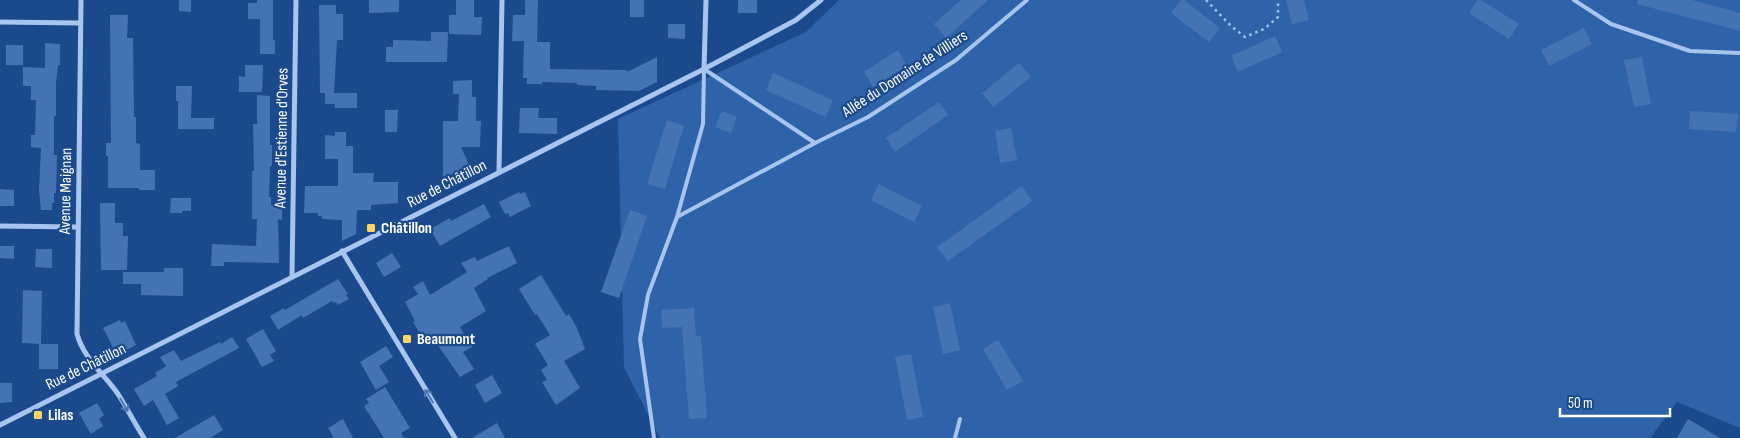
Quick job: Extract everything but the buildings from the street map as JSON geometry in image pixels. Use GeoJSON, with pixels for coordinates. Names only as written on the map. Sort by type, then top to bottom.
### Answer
{"type":"FeatureCollection","features":[{"type":"Feature","properties":{"kind":"street","name":"Avenue Maignan"},"geometry":{"type":"LineString","coordinates":[[81,0],[77,334],[86,354],[118,394],[144,438]]}},
{"type":"Feature","properties":{"kind":"street","name":"Avenue d'Estienne d'Orves"},"geometry":{"type":"LineString","coordinates":[[292,277],[296,0]]}},
{"type":"Feature","properties":{"kind":"street"},"geometry":{"type":"LineString","coordinates":[[499,172],[502,0]]}},
{"type":"Feature","properties":{"kind":"street"},"geometry":{"type":"LineString","coordinates":[[704,69],[706,0]]}},
{"type":"Feature","properties":{"kind":"street","name":"Rue de Châtillon"},"geometry":{"type":"LineString","coordinates":[[0,424],[704,69],[796,20],[821,0]]}},
{"type":"Feature","properties":{"kind":"street"},"geometry":{"type":"LineString","coordinates":[[0,22],[80,23]]}},
{"type":"Feature","properties":{"kind":"street"},"geometry":{"type":"LineString","coordinates":[[0,226],[78,227]]}},
{"type":"Feature","properties":{"kind":"street"},"geometry":{"type":"LineString","coordinates":[[342,251],[455,438]]}},
{"type":"Feature","properties":{"kind":"lane","name":"Allée du Domaine de Villiers"},"geometry":{"type":"LineString","coordinates":[[677,217],[815,143],[868,118],[956,60],[1028,0]]}},
{"type":"Feature","properties":{"kind":"lane"},"geometry":{"type":"LineString","coordinates":[[1574,0],[1611,24],[1690,51],[1740,53]]}},
{"type":"Feature","properties":{"kind":"lane"},"geometry":{"type":"LineString","coordinates":[[704,69],[815,143]]}},
{"type":"Feature","properties":{"kind":"lane"},"geometry":{"type":"LineString","coordinates":[[654,438],[640,339],[648,295],[677,217],[703,124],[704,69]]}},
{"type":"Feature","properties":{"kind":"lane"},"geometry":{"type":"LineString","coordinates":[[955,438],[960,419]]}},
{"type":"Feature","properties":{"kind":"path"},"geometry":{"type":"LineString","coordinates":[[1206,0],[1231,26],[1246,37],[1264,29],[1278,17],[1278,1]]}},
{"type":"Feature","properties":{"kind":"shaded area"},"geometry":{"type":"Polygon","coordinates":[[[839,0],[1740,0],[1740,428],[1677,402],[1650,438],[660,438],[624,367],[618,119],[806,32],[839,0]]]}},
{"type":"Feature","properties":{"kind":"place","name":"Châtillon"},"geometry":{"type":"Point","coordinates":[371,228]}},
{"type":"Feature","properties":{"kind":"place","name":"Beaumont"},"geometry":{"type":"Point","coordinates":[407,339]}},
{"type":"Feature","properties":{"kind":"place","name":"Lilas"},"geometry":{"type":"Point","coordinates":[38,415]}}]}
